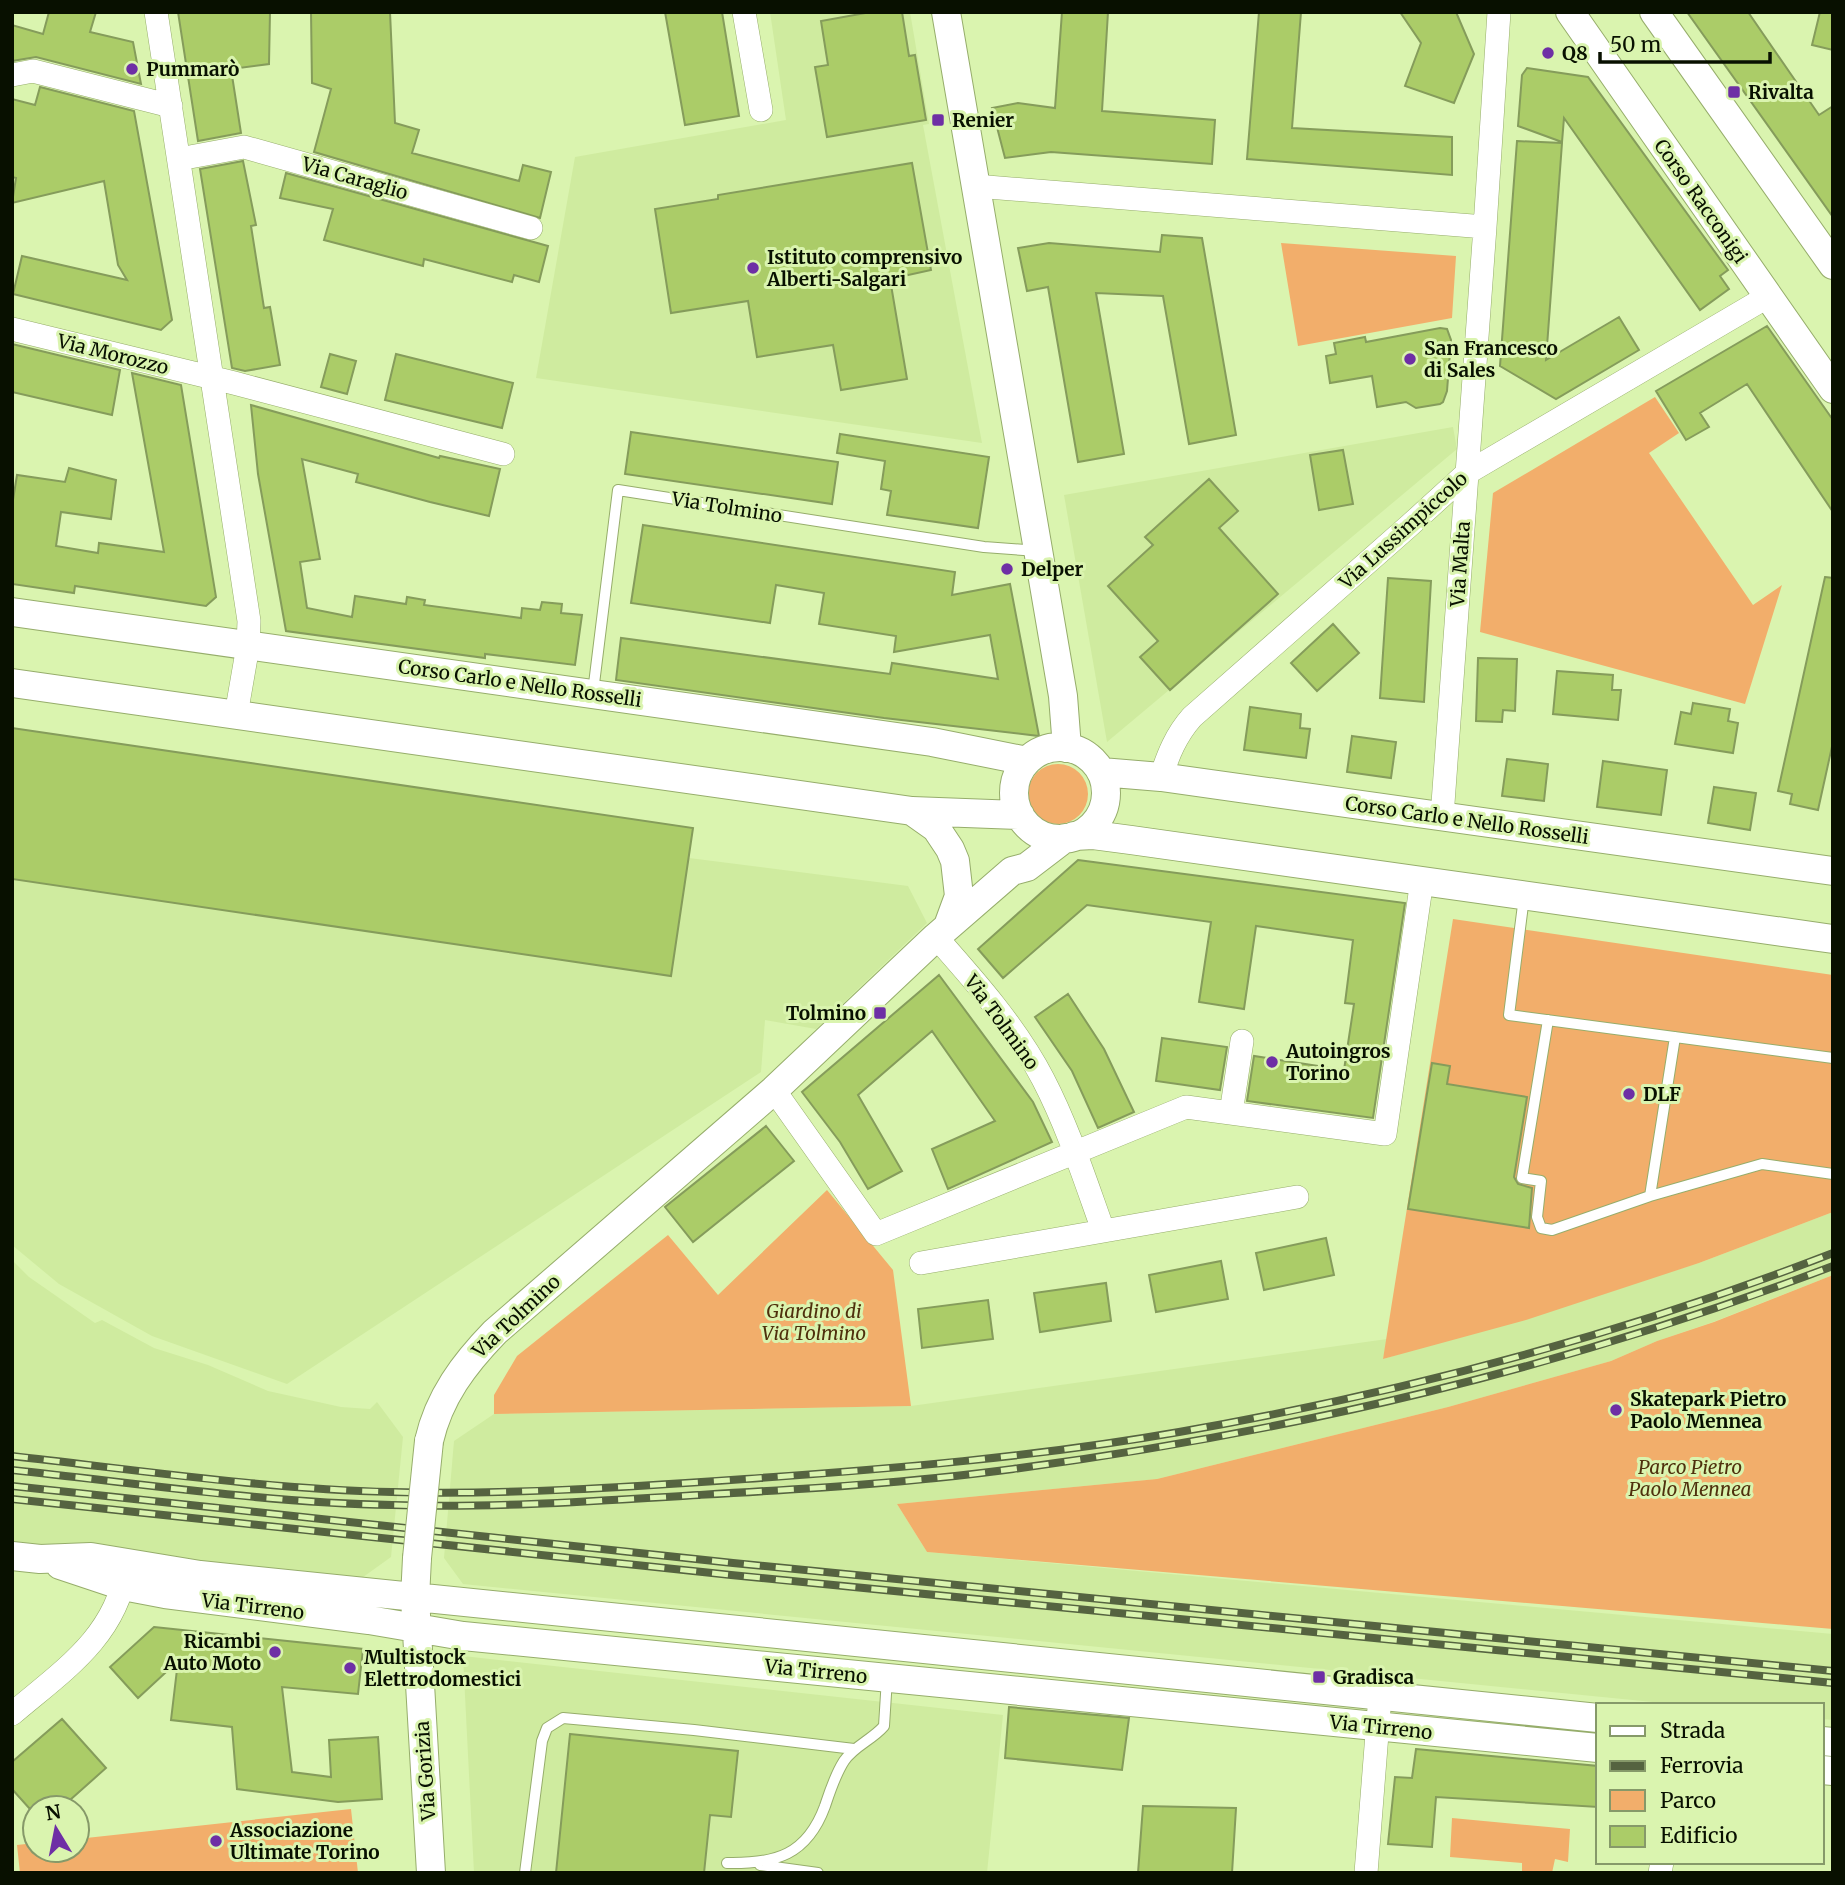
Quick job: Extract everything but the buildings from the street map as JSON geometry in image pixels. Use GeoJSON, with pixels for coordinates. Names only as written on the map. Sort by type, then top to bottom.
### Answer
{"type":"FeatureCollection","features":[{"type":"Feature","properties":{"kind":"street"},"geometry":{"type":"LineString","coordinates":[[156,12],[249,621],[248,646],[236,715]]}},
{"type":"Feature","properties":{"kind":"street"},"geometry":{"type":"LineString","coordinates":[[744,12],[761,110]]}},
{"type":"Feature","properties":{"kind":"street"},"geometry":{"type":"LineString","coordinates":[[946,12],[1063,696],[1067,747]]}},
{"type":"Feature","properties":{"kind":"street","name":"Via Malta"},"geometry":{"type":"LineString","coordinates":[[1442,817],[1499,12]]}},
{"type":"Feature","properties":{"kind":"street","name":"Corso Racconigi"},"geometry":{"type":"LineString","coordinates":[[1570,12],[1833,389]]}},
{"type":"Feature","properties":{"kind":"street"},"geometry":{"type":"LineString","coordinates":[[1658,15],[1833,265]]}},
{"type":"Feature","properties":{"kind":"street"},"geometry":{"type":"LineString","coordinates":[[14,75],[33,71],[171,106]]}},
{"type":"Feature","properties":{"kind":"street","name":"Via Caraglio"},"geometry":{"type":"LineString","coordinates":[[179,159],[244,147],[531,228]]}},
{"type":"Feature","properties":{"kind":"street"},"geometry":{"type":"LineString","coordinates":[[975,186],[1485,227]]}},
{"type":"Feature","properties":{"kind":"street","name":"Via Lussimpiccolo"},"geometry":{"type":"LineString","coordinates":[[1161,777],[1170,750],[1192,717],[1410,526],[1467,472],[1768,297]]}},
{"type":"Feature","properties":{"kind":"street","name":"Via Morozzo"},"geometry":{"type":"LineString","coordinates":[[12,329],[213,378]]}},
{"type":"Feature","properties":{"kind":"street"},"geometry":{"type":"LineString","coordinates":[[213,378],[503,454]]}},
{"type":"Feature","properties":{"kind":"street","name":"Corso Carlo e Nello Rosselli"},"geometry":{"type":"LineString","coordinates":[[12,612],[932,742],[1027,761]]}},
{"type":"Feature","properties":{"kind":"street"},"geometry":{"type":"LineString","coordinates":[[12,684],[912,811],[1022,818]]}},
{"type":"Feature","properties":{"kind":"street"},"geometry":{"type":"LineString","coordinates":[[1069,837],[1091,826],[1103,807],[1106,795],[1101,772],[1087,756],[1067,747],[1045,749],[1027,761],[1018,773],[1014,787],[1015,802],[1022,818],[1039,833],[1051,838],[1069,837],[1093,835],[1833,939]]}},
{"type":"Feature","properties":{"kind":"street","name":"Corso Carlo e Nello Rosselli"},"geometry":{"type":"LineString","coordinates":[[1101,772],[1161,777],[1832,868]]}},
{"type":"Feature","properties":{"kind":"street"},"geometry":{"type":"LineString","coordinates":[[912,811],[936,828],[955,861],[959,896],[942,931]]}},
{"type":"Feature","properties":{"kind":"street"},"geometry":{"type":"LineString","coordinates":[[1012,871],[1020,841],[1022,818]]}},
{"type":"Feature","properties":{"kind":"street","name":"Via Tolmino"},"geometry":{"type":"LineString","coordinates":[[417,1628],[417,1559],[429,1441],[437,1416],[453,1383],[470,1358],[495,1332],[775,1090],[942,931],[1012,871],[1027,867],[1069,837]]}},
{"type":"Feature","properties":{"kind":"street"},"geometry":{"type":"LineString","coordinates":[[775,1090],[876,1234],[1185,1107],[1385,1134],[1422,880]]}},
{"type":"Feature","properties":{"kind":"street","name":"Via Tolmino"},"geometry":{"type":"LineString","coordinates":[[942,931],[1022,1044],[1044,1080],[1075,1152],[1103,1230]]}},
{"type":"Feature","properties":{"kind":"street"},"geometry":{"type":"LineString","coordinates":[[1231,1113],[1242,1041]]}},
{"type":"Feature","properties":{"kind":"street"},"geometry":{"type":"LineString","coordinates":[[920,1263],[1297,1197]]}},
{"type":"Feature","properties":{"kind":"street","name":"Via Tirreno"},"geometry":{"type":"LineString","coordinates":[[12,1556],[125,1574],[200,1575],[1596,1718]]}},
{"type":"Feature","properties":{"kind":"street"},"geometry":{"type":"LineString","coordinates":[[12,1714],[94,1642],[111,1618],[125,1574]]}},
{"type":"Feature","properties":{"kind":"street","name":"Via Tirreno"},"geometry":{"type":"LineString","coordinates":[[125,1574],[165,1594],[463,1636],[1596,1748]]}},
{"type":"Feature","properties":{"kind":"street","name":"Via Gorizia"},"geometry":{"type":"LineString","coordinates":[[417,1628],[431,1873]]}},
{"type":"Feature","properties":{"kind":"street"},"geometry":{"type":"LineString","coordinates":[[1366,1873],[1380,1696]]}},
{"type":"Feature","properties":{"kind":"lane","name":"Via Tolmino"},"geometry":{"type":"LineString","coordinates":[[593,693],[618,490],[1006,550],[1038,551]]}},
{"type":"Feature","properties":{"kind":"lane"},"geometry":{"type":"LineString","coordinates":[[1524,894],[1509,1014],[1833,1058]]}},
{"type":"Feature","properties":{"kind":"lane"},"geometry":{"type":"LineString","coordinates":[[1548,1020],[1522,1178],[1541,1181],[1537,1217],[1541,1228],[1552,1230],[1650,1196],[1762,1164],[1833,1174]]}},
{"type":"Feature","properties":{"kind":"lane"},"geometry":{"type":"LineString","coordinates":[[1650,1196],[1675,1037]]}},
{"type":"Feature","properties":{"kind":"lane"},"geometry":{"type":"LineString","coordinates":[[750,1864],[780,1858],[802,1845],[813,1831],[843,1762],[854,1749],[866,1743],[884,1726],[887,1678]]}},
{"type":"Feature","properties":{"kind":"lane"},"geometry":{"type":"LineString","coordinates":[[525,1873],[542,1741],[547,1728],[563,1718],[854,1749]]}},
{"type":"Feature","properties":{"kind":"lane"},"geometry":{"type":"LineString","coordinates":[[727,1863],[818,1873]]}},
{"type":"Feature","properties":{"kind":"shaded area","name":"Istituto comprensivo Alberti-Salgari"},"geometry":{"type":"Polygon","coordinates":[[[770,12],[910,12],[929,124],[923,125],[982,443],[536,378],[575,157],[786,120],[770,12]]]}},
{"type":"Feature","properties":{"kind":"shaded area"},"geometry":{"type":"Polygon","coordinates":[[[1453,427],[1457,449],[1107,742],[1064,495],[1453,427]]]}},
{"type":"Feature","properties":{"kind":"shaded area"},"geometry":{"type":"Polygon","coordinates":[[[12,728],[693,828],[689,858],[908,886],[927,923],[816,1029],[765,1020],[761,1072],[287,1384],[152,1336],[59,1284],[12,1245],[12,728]]]}},
{"type":"Feature","properties":{"kind":"shaded area"},"geometry":{"type":"Polygon","coordinates":[[[1833,1212],[1833,1275],[1611,1361],[1448,1407],[1157,1479],[897,1504],[927,1552],[1833,1634],[1833,1720],[1824,1719],[1824,1703],[1663,1703],[463,1584],[444,1558],[454,1441],[494,1414],[911,1406],[1387,1339],[1383,1359],[1699,1263],[1833,1212]]]}},
{"type":"Feature","properties":{"kind":"shaded area"},"geometry":{"type":"Polygon","coordinates":[[[12,1260],[29,1277],[95,1323],[102,1320],[154,1348],[208,1365],[268,1391],[341,1407],[370,1409],[377,1402],[403,1437],[391,1557],[359,1580],[12,1542],[12,1260]]]}},
{"type":"Feature","properties":{"kind":"shaded area"},"geometry":{"type":"Polygon","coordinates":[[[463,1656],[1003,1715],[987,1873],[474,1873],[463,1656]]]}},
{"type":"Feature","properties":{"kind":"green space"},"geometry":{"type":"Polygon","coordinates":[[[1281,243],[1456,256],[1452,318],[1298,346],[1281,243]]]}},
{"type":"Feature","properties":{"kind":"green space"},"geometry":{"type":"Polygon","coordinates":[[[1655,397],[1679,433],[1649,453],[1753,605],[1782,585],[1745,704],[1480,632],[1493,493],[1655,397]]]}},
{"type":"Feature","properties":{"kind":"green space"},"geometry":{"type":"Polygon","coordinates":[[[1058,764],[1079,773],[1088,794],[1079,815],[1058,824],[1037,815],[1028,794],[1037,773],[1058,764]]]}},
{"type":"Feature","properties":{"kind":"green space","name":"DLF"},"geometry":{"type":"Polygon","coordinates":[[[1453,919],[1833,975],[1833,1212],[1699,1263],[1526,1320],[1383,1359],[1453,919]]]}},
{"type":"Feature","properties":{"kind":"green space","name":"Giardino di Via Tolmino"},"geometry":{"type":"Polygon","coordinates":[[[827,1190],[893,1270],[911,1406],[494,1414],[494,1395],[517,1356],[668,1235],[718,1295],[827,1190]]]}},
{"type":"Feature","properties":{"kind":"green space","name":"Parco Pietro Paolo Mennea"},"geometry":{"type":"Polygon","coordinates":[[[1833,1275],[1833,1629],[927,1552],[897,1504],[1157,1479],[1448,1407],[1611,1361],[1833,1275]]]}},
{"type":"Feature","properties":{"kind":"green space","name":"Associazione Ultimate Torino"},"geometry":{"type":"Polygon","coordinates":[[[351,1809],[358,1873],[20,1873],[17,1845],[21,1845],[21,1864],[91,1864],[91,1837],[351,1809]]]}},
{"type":"Feature","properties":{"kind":"green space"},"geometry":{"type":"Polygon","coordinates":[[[1452,1818],[1570,1829],[1568,1862],[1555,1859],[1552,1873],[1522,1873],[1522,1863],[1450,1857],[1452,1818]]]}},
{"type":"Feature","properties":{"kind":"railway"},"geometry":{"type":"LineString","coordinates":[[12,1456],[249,1483],[436,1493],[657,1485],[854,1471],[1017,1455],[1179,1432],[1428,1380],[1511,1359],[1673,1310],[1833,1253]]}},
{"type":"Feature","properties":{"kind":"railway"},"geometry":{"type":"LineString","coordinates":[[12,1470],[297,1501],[430,1506],[622,1500],[856,1485],[974,1474],[1224,1436],[1429,1392],[1631,1335],[1833,1266]]}},
{"type":"Feature","properties":{"kind":"railway"},"geometry":{"type":"LineString","coordinates":[[12,1486],[733,1563],[1833,1671]]}},
{"type":"Feature","properties":{"kind":"railway"},"geometry":{"type":"LineString","coordinates":[[12,1499],[731,1575],[1833,1683]]}},
{"type":"Feature","properties":{"kind":"place","name":"Q8"},"geometry":{"type":"Point","coordinates":[1548,53]}},
{"type":"Feature","properties":{"kind":"place","name":"Pummarò"},"geometry":{"type":"Point","coordinates":[132,69]}},
{"type":"Feature","properties":{"kind":"place","name":"Rivalta"},"geometry":{"type":"Point","coordinates":[1734,92]}},
{"type":"Feature","properties":{"kind":"place","name":"Renier"},"geometry":{"type":"Point","coordinates":[938,120]}},
{"type":"Feature","properties":{"kind":"place","name":"Istituto comprensivo Alberti-Salgari"},"geometry":{"type":"Point","coordinates":[753,268]}},
{"type":"Feature","properties":{"kind":"place","name":"San Francesco di Sales"},"geometry":{"type":"Point","coordinates":[1410,359]}},
{"type":"Feature","properties":{"kind":"place","name":"Delper"},"geometry":{"type":"Point","coordinates":[1007,569]}},
{"type":"Feature","properties":{"kind":"place","name":"Tolmino"},"geometry":{"type":"Point","coordinates":[880,1013]}},
{"type":"Feature","properties":{"kind":"place","name":"Autoingros Torino"},"geometry":{"type":"Point","coordinates":[1272,1062]}},
{"type":"Feature","properties":{"kind":"place","name":"DLF"},"geometry":{"type":"Point","coordinates":[1629,1094]}},
{"type":"Feature","properties":{"kind":"place","name":"Skatepark Pietro Paolo Mennea"},"geometry":{"type":"Point","coordinates":[1616,1410]}},
{"type":"Feature","properties":{"kind":"place","name":"Ricambi Auto Moto"},"geometry":{"type":"Point","coordinates":[275,1652]}},
{"type":"Feature","properties":{"kind":"place","name":"Multistock Elettrodomestici"},"geometry":{"type":"Point","coordinates":[350,1668]}},
{"type":"Feature","properties":{"kind":"place","name":"Gradisca"},"geometry":{"type":"Point","coordinates":[1319,1677]}},
{"type":"Feature","properties":{"kind":"place","name":"Associazione Ultimate Torino"},"geometry":{"type":"Point","coordinates":[216,1841]}}]}
